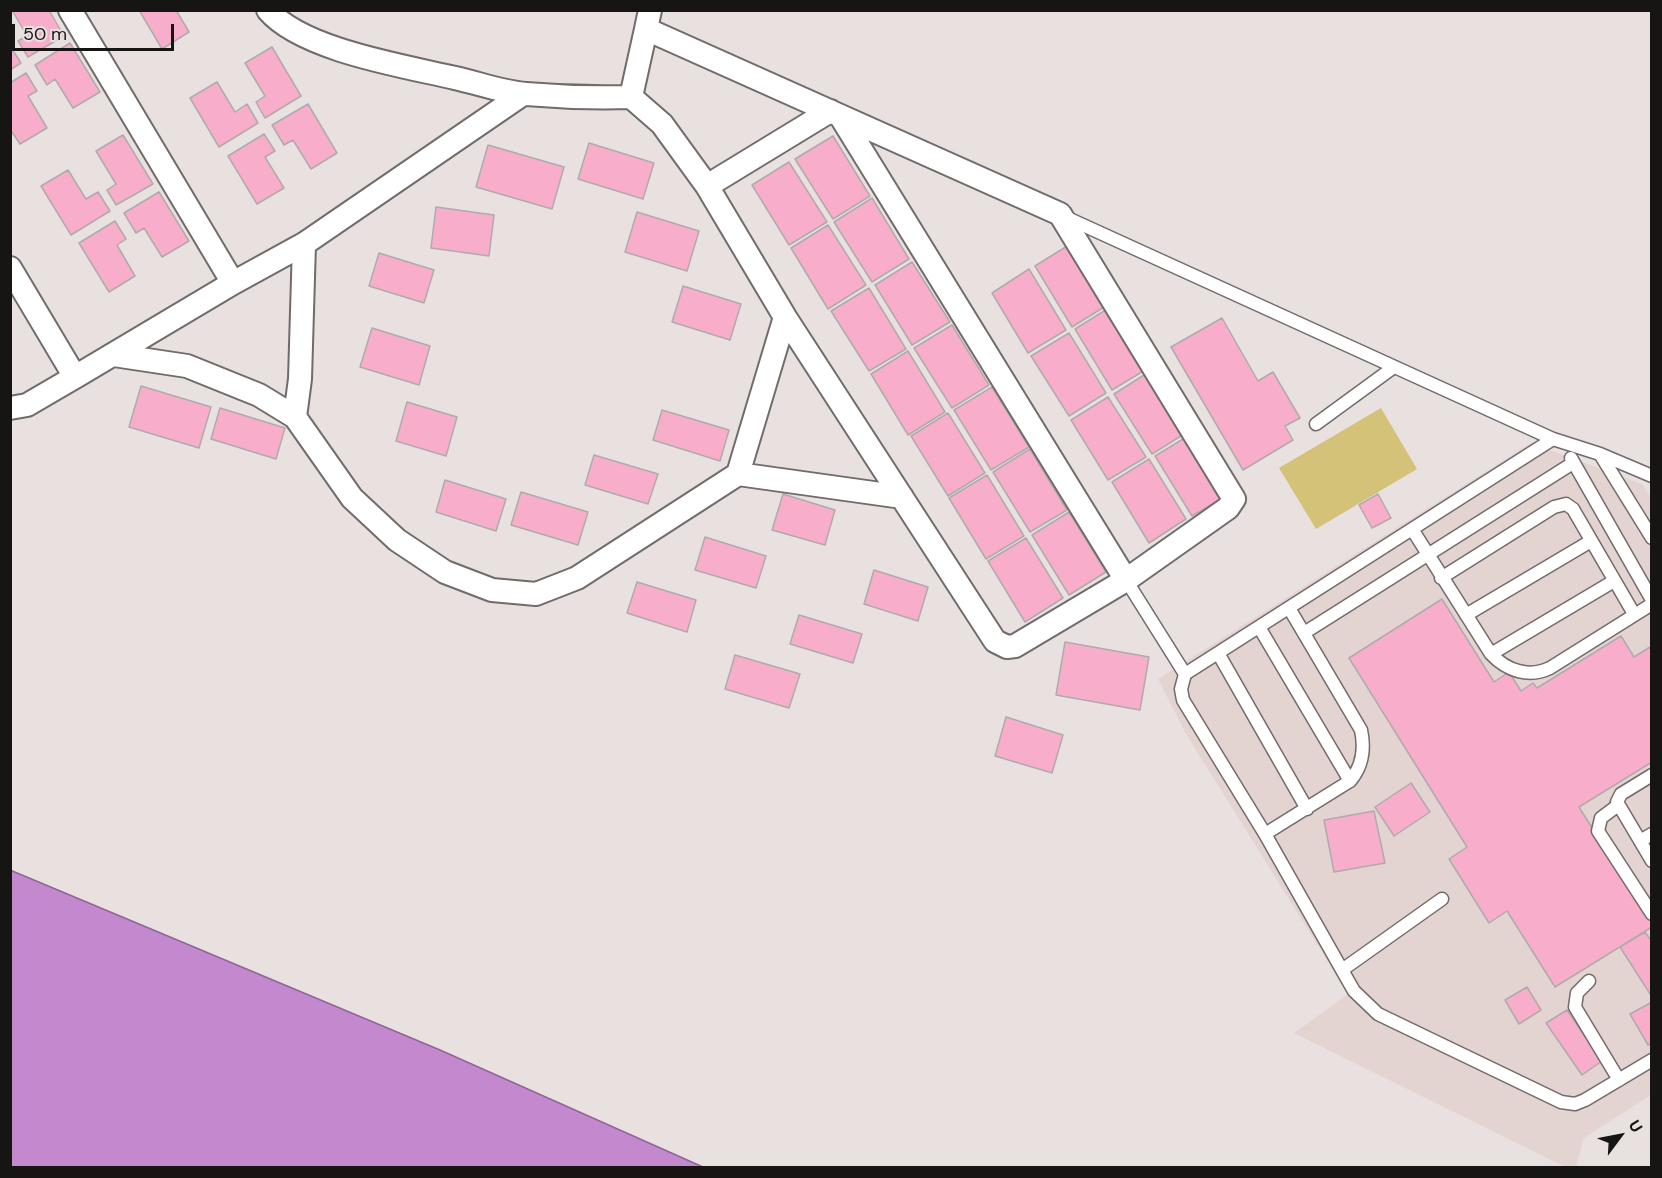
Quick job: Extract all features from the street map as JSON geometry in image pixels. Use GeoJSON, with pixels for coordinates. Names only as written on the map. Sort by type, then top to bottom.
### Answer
{"type":"FeatureCollection","features":[{"type":"Feature","properties":{"kind":"street"},"geometry":{"type":"LineString","coordinates":[[70,10],[233,283]]}},
{"type":"Feature","properties":{"kind":"street"},"geometry":{"type":"LineString","coordinates":[[268,10],[277,21],[296,33],[337,49],[523,94],[591,98],[631,97],[662,124],[707,186],[785,318],[995,641],[1000,645],[1015,646],[1126,580],[1228,508],[1234,499],[1060,214],[835,114],[648,20],[631,97]]}},
{"type":"Feature","properties":{"kind":"street"},"geometry":{"type":"LineString","coordinates":[[10,408],[27,405],[233,283],[304,244],[523,94]]}},
{"type":"Feature","properties":{"kind":"street"},"geometry":{"type":"LineString","coordinates":[[707,186],[835,114]]}},
{"type":"Feature","properties":{"kind":"street"},"geometry":{"type":"LineString","coordinates":[[835,114],[1126,580]]}},
{"type":"Feature","properties":{"kind":"street"},"geometry":{"type":"LineString","coordinates":[[295,417],[300,380],[304,244]]}},
{"type":"Feature","properties":{"kind":"street"},"geometry":{"type":"LineString","coordinates":[[10,268],[75,377]]}},
{"type":"Feature","properties":{"kind":"street"},"geometry":{"type":"LineString","coordinates":[[114,355],[187,366],[259,395],[295,417],[352,498],[397,540],[445,572],[492,590],[536,594],[577,578],[738,474],[785,318]]}},
{"type":"Feature","properties":{"kind":"street"},"geometry":{"type":"LineString","coordinates":[[738,474],[902,497]]}},
{"type":"Feature","properties":{"kind":"lane"},"geometry":{"type":"LineString","coordinates":[[1060,214],[1553,439],[1600,454],[1652,476]]}},
{"type":"Feature","properties":{"kind":"lane"},"geometry":{"type":"LineString","coordinates":[[1316,424],[1394,367]]}},
{"type":"Feature","properties":{"kind":"lane"},"geometry":{"type":"LineString","coordinates":[[1553,439],[1185,674],[1181,689],[1183,699],[1266,834],[1354,991],[1378,1014],[1561,1102],[1580,1103],[1652,1060]]}},
{"type":"Feature","properties":{"kind":"lane"},"geometry":{"type":"LineString","coordinates":[[1412,529],[1491,654],[1511,668],[1532,674],[1539,673],[1652,602],[1573,463],[1569,445]]}},
{"type":"Feature","properties":{"kind":"lane"},"geometry":{"type":"LineString","coordinates":[[1600,454],[1652,538]]}},
{"type":"Feature","properties":{"kind":"lane"},"geometry":{"type":"LineString","coordinates":[[1304,633],[1573,463]]}},
{"type":"Feature","properties":{"kind":"lane"},"geometry":{"type":"LineString","coordinates":[[1441,578],[1560,505],[1566,504],[1573,509],[1634,614]]}},
{"type":"Feature","properties":{"kind":"lane"},"geometry":{"type":"LineString","coordinates":[[1466,615],[1591,541]]}},
{"type":"Feature","properties":{"kind":"lane"},"geometry":{"type":"LineString","coordinates":[[1126,580],[1185,674]]}},
{"type":"Feature","properties":{"kind":"lane"},"geometry":{"type":"LineString","coordinates":[[1491,654],[1614,581]]}},
{"type":"Feature","properties":{"kind":"lane"},"geometry":{"type":"LineString","coordinates":[[1266,834],[1350,781],[1359,769],[1364,750],[1361,730],[1289,608]]}},
{"type":"Feature","properties":{"kind":"lane"},"geometry":{"type":"LineString","coordinates":[[1259,627],[1350,781]]}},
{"type":"Feature","properties":{"kind":"lane"},"geometry":{"type":"LineString","coordinates":[[1218,653],[1306,809]]}},
{"type":"Feature","properties":{"kind":"lane"},"geometry":{"type":"LineString","coordinates":[[1652,775],[1621,794],[1617,806],[1601,818],[1598,831],[1652,914]]}},
{"type":"Feature","properties":{"kind":"lane"},"geometry":{"type":"LineString","coordinates":[[1617,806],[1652,861]]}},
{"type":"Feature","properties":{"kind":"lane"},"geometry":{"type":"LineString","coordinates":[[1640,842],[1652,834]]}},
{"type":"Feature","properties":{"kind":"lane"},"geometry":{"type":"LineString","coordinates":[[1342,970],[1442,899]]}},
{"type":"Feature","properties":{"kind":"lane"},"geometry":{"type":"LineString","coordinates":[[1589,981],[1577,993],[1575,1007],[1619,1080]]}},
{"type":"Feature","properties":{"kind":"shaded area"},"geometry":{"type":"Polygon","coordinates":[[[1381,408],[1417,469],[1316,529],[1279,468],[1381,408]]]}},
{"type":"Feature","properties":{"kind":"shaded area"},"geometry":{"type":"Polygon","coordinates":[[[1531,443],[1642,484],[1652,499],[1651,1095],[1584,1138],[1576,1167],[1565,1167],[1294,1033],[1348,994],[1186,734],[1158,679],[1531,443]]]}},
{"type":"Feature","properties":{"kind":"shaded area"},"geometry":{"type":"Polygon","coordinates":[[[10,870],[440,1050],[703,1167],[11,1167],[10,870]]]}},
{"type":"Feature","properties":{"kind":"building"},"geometry":{"type":"Polygon","coordinates":[[[12,10],[49,10],[64,36],[28,57],[18,41],[27,36],[12,10]]]}},
{"type":"Feature","properties":{"kind":"building"},"geometry":{"type":"Polygon","coordinates":[[[139,10],[176,10],[189,32],[162,49],[139,10]]]}},
{"type":"Feature","properties":{"kind":"building"},"geometry":{"type":"Polygon","coordinates":[[[70,43],[100,92],[73,108],[55,79],[47,85],[35,65],[70,43]]]}},
{"type":"Feature","properties":{"kind":"building"},"geometry":{"type":"Polygon","coordinates":[[[10,46],[21,63],[10,70],[10,46]]]}},
{"type":"Feature","properties":{"kind":"building"},"geometry":{"type":"Polygon","coordinates":[[[272,47],[301,96],[265,118],[256,102],[265,96],[245,63],[272,47]]]}},
{"type":"Feature","properties":{"kind":"building"},"geometry":{"type":"Polygon","coordinates":[[[26,73],[37,91],[28,96],[47,128],[20,144],[10,129],[10,83],[26,73]]]}},
{"type":"Feature","properties":{"kind":"building"},"geometry":{"type":"Polygon","coordinates":[[[217,82],[235,112],[247,104],[258,123],[219,147],[190,98],[217,82]]]}},
{"type":"Feature","properties":{"kind":"building"},"geometry":{"type":"Polygon","coordinates":[[[308,104],[337,153],[311,169],[293,140],[284,145],[272,125],[308,104]]]}},
{"type":"Feature","properties":{"kind":"building"},"geometry":{"type":"Polygon","coordinates":[[[264,134],[275,151],[265,157],[284,188],[257,204],[228,156],[264,134]]]}},
{"type":"Feature","properties":{"kind":"building"},"geometry":{"type":"Polygon","coordinates":[[[123,135],[153,184],[116,205],[107,190],[116,184],[96,151],[123,135]]]}},
{"type":"Feature","properties":{"kind":"building"},"geometry":{"type":"Polygon","coordinates":[[[833,136],[870,196],[833,219],[795,159],[833,136]]]}},
{"type":"Feature","properties":{"kind":"building"},"geometry":{"type":"Polygon","coordinates":[[[589,143],[654,163],[643,199],[578,179],[589,143]]]}},
{"type":"Feature","properties":{"kind":"building"},"geometry":{"type":"Polygon","coordinates":[[[488,145],[564,167],[552,209],[476,187],[488,145]]]}},
{"type":"Feature","properties":{"kind":"building"},"geometry":{"type":"Polygon","coordinates":[[[789,162],[827,222],[789,245],[752,185],[789,162]]]}},
{"type":"Feature","properties":{"kind":"building"},"geometry":{"type":"Polygon","coordinates":[[[68,170],[86,199],[98,192],[110,211],[71,235],[41,186],[68,170]]]}},
{"type":"Feature","properties":{"kind":"building"},"geometry":{"type":"Polygon","coordinates":[[[159,192],[189,241],[162,257],[144,228],[136,233],[124,213],[159,192]]]}},
{"type":"Feature","properties":{"kind":"building"},"geometry":{"type":"Polygon","coordinates":[[[872,198],[909,259],[872,282],[834,222],[872,198]]]}},
{"type":"Feature","properties":{"kind":"building"},"geometry":{"type":"Polygon","coordinates":[[[436,207],[494,215],[489,256],[431,248],[436,207]]]}},
{"type":"Feature","properties":{"kind":"building"},"geometry":{"type":"Polygon","coordinates":[[[637,212],[699,231],[687,271],[625,252],[637,212]]]}},
{"type":"Feature","properties":{"kind":"building"},"geometry":{"type":"Polygon","coordinates":[[[115,221],[126,239],[117,245],[135,276],[109,292],[79,243],[115,221]]]}},
{"type":"Feature","properties":{"kind":"building"},"geometry":{"type":"Polygon","coordinates":[[[828,225],[866,285],[828,309],[791,248],[828,225]]]}},
{"type":"Feature","properties":{"kind":"building"},"geometry":{"type":"Polygon","coordinates":[[[1072,243],[1109,304],[1072,327],[1035,266],[1072,243]]]}},
{"type":"Feature","properties":{"kind":"building"},"geometry":{"type":"Polygon","coordinates":[[[379,253],[434,270],[424,303],[369,286],[379,253]]]}},
{"type":"Feature","properties":{"kind":"building"},"geometry":{"type":"Polygon","coordinates":[[[912,262],[950,322],[912,345],[875,285],[912,262]]]}},
{"type":"Feature","properties":{"kind":"building"},"geometry":{"type":"Polygon","coordinates":[[[1029,269],[1066,330],[1028,353],[992,293],[1029,269]]]}},
{"type":"Feature","properties":{"kind":"building"},"geometry":{"type":"Polygon","coordinates":[[[683,286],[741,304],[730,340],[672,322],[683,286]]]}},
{"type":"Feature","properties":{"kind":"building"},"geometry":{"type":"Polygon","coordinates":[[[869,288],[906,349],[869,371],[831,311],[869,288]]]}},
{"type":"Feature","properties":{"kind":"building"},"geometry":{"type":"Polygon","coordinates":[[[1112,306],[1150,367],[1112,390],[1075,329],[1112,306]]]}},
{"type":"Feature","properties":{"kind":"building"},"geometry":{"type":"Polygon","coordinates":[[[1222,318],[1258,381],[1273,372],[1300,418],[1285,426],[1293,440],[1243,470],[1171,347],[1222,318]]]}},
{"type":"Feature","properties":{"kind":"building"},"geometry":{"type":"Polygon","coordinates":[[[952,325],[989,385],[952,408],[914,348],[952,325]]]}},
{"type":"Feature","properties":{"kind":"building"},"geometry":{"type":"Polygon","coordinates":[[[372,328],[430,346],[419,385],[360,367],[372,328]]]}},
{"type":"Feature","properties":{"kind":"building"},"geometry":{"type":"Polygon","coordinates":[[[1069,333],[1106,393],[1069,416],[1031,356],[1069,333]]]}},
{"type":"Feature","properties":{"kind":"building"},"geometry":{"type":"Polygon","coordinates":[[[908,351],[945,412],[908,435],[871,374],[908,351]]]}},
{"type":"Feature","properties":{"kind":"building"},"geometry":{"type":"Polygon","coordinates":[[[1152,370],[1189,431],[1152,454],[1114,394],[1152,370]]]}},
{"type":"Feature","properties":{"kind":"building"},"geometry":{"type":"Polygon","coordinates":[[[141,386],[211,407],[199,448],[129,427],[141,386]]]}},
{"type":"Feature","properties":{"kind":"building"},"geometry":{"type":"Polygon","coordinates":[[[992,387],[1029,447],[991,470],[954,410],[992,387]]]}},
{"type":"Feature","properties":{"kind":"building"},"geometry":{"type":"Polygon","coordinates":[[[1108,397],[1146,457],[1108,480],[1071,420],[1108,397]]]}},
{"type":"Feature","properties":{"kind":"building"},"geometry":{"type":"Polygon","coordinates":[[[407,402],[457,417],[446,456],[396,441],[407,402]]]}},
{"type":"Feature","properties":{"kind":"building"},"geometry":{"type":"Polygon","coordinates":[[[220,408],[285,428],[276,459],[211,439],[220,408]]]}},
{"type":"Feature","properties":{"kind":"building"},"geometry":{"type":"Polygon","coordinates":[[[662,410],[729,430],[720,461],[653,440],[662,410]]]}},
{"type":"Feature","properties":{"kind":"building"},"geometry":{"type":"Polygon","coordinates":[[[948,413],[985,473],[948,496],[911,436],[948,413]]]}},
{"type":"Feature","properties":{"kind":"building"},"geometry":{"type":"Polygon","coordinates":[[[1193,433],[1230,494],[1192,516],[1155,456],[1193,433]]]}},
{"type":"Feature","properties":{"kind":"building"},"geometry":{"type":"Polygon","coordinates":[[[1030,449],[1067,510],[1030,532],[993,472],[1030,449]]]}},
{"type":"Feature","properties":{"kind":"building"},"geometry":{"type":"Polygon","coordinates":[[[594,455],[658,474],[648,504],[585,485],[594,455]]]}},
{"type":"Feature","properties":{"kind":"building"},"geometry":{"type":"Polygon","coordinates":[[[1149,459],[1186,519],[1149,543],[1112,482],[1149,459]]]}},
{"type":"Feature","properties":{"kind":"building"},"geometry":{"type":"Polygon","coordinates":[[[987,475],[1024,536],[986,559],[949,498],[987,475]]]}},
{"type":"Feature","properties":{"kind":"building"},"geometry":{"type":"Polygon","coordinates":[[[445,480],[506,499],[496,531],[436,512],[445,480]]]}},
{"type":"Feature","properties":{"kind":"building"},"geometry":{"type":"Polygon","coordinates":[[[521,492],[588,512],[578,545],[511,525],[521,492]]]}},
{"type":"Feature","properties":{"kind":"building"},"geometry":{"type":"Polygon","coordinates":[[[783,494],[835,510],[825,545],[772,530],[783,494]]]}},
{"type":"Feature","properties":{"kind":"building"},"geometry":{"type":"Polygon","coordinates":[[[1378,494],[1391,518],[1372,528],[1359,505],[1378,494]]]}},
{"type":"Feature","properties":{"kind":"building"},"geometry":{"type":"Polygon","coordinates":[[[1069,512],[1106,572],[1069,595],[1032,535],[1069,512]]]}},
{"type":"Feature","properties":{"kind":"building"},"geometry":{"type":"Polygon","coordinates":[[[705,537],[766,556],[756,588],[695,570],[705,537]]]}},
{"type":"Feature","properties":{"kind":"building"},"geometry":{"type":"Polygon","coordinates":[[[1026,538],[1063,598],[1025,622],[988,561],[1026,538]]]}},
{"type":"Feature","properties":{"kind":"building"},"geometry":{"type":"Polygon","coordinates":[[[874,570],[928,587],[918,621],[864,604],[874,570]]]}},
{"type":"Feature","properties":{"kind":"building"},"geometry":{"type":"Polygon","coordinates":[[[637,582],[696,600],[687,632],[627,613],[637,582]]]}},
{"type":"Feature","properties":{"kind":"building"},"geometry":{"type":"Polygon","coordinates":[[[1442,599],[1494,682],[1509,672],[1521,691],[1533,683],[1537,688],[1621,636],[1634,657],[1650,647],[1652,650],[1652,762],[1579,807],[1652,923],[1652,927],[1555,987],[1507,911],[1489,923],[1449,859],[1467,847],[1349,658],[1442,599]]]}},
{"type":"Feature","properties":{"kind":"building"},"geometry":{"type":"Polygon","coordinates":[[[799,615],[862,634],[853,663],[790,644],[799,615]]]}},
{"type":"Feature","properties":{"kind":"building"},"geometry":{"type":"Polygon","coordinates":[[[1065,642],[1149,657],[1140,710],[1056,695],[1065,642]]]}},
{"type":"Feature","properties":{"kind":"building"},"geometry":{"type":"Polygon","coordinates":[[[735,655],[800,674],[789,708],[725,689],[735,655]]]}},
{"type":"Feature","properties":{"kind":"building"},"geometry":{"type":"Polygon","coordinates":[[[1006,717],[1063,735],[1052,773],[995,756],[1006,717]]]}},
{"type":"Feature","properties":{"kind":"building"},"geometry":{"type":"Polygon","coordinates":[[[1411,783],[1430,812],[1394,836],[1375,807],[1411,783]]]}},
{"type":"Feature","properties":{"kind":"building"},"geometry":{"type":"Polygon","coordinates":[[[1374,811],[1385,863],[1334,872],[1324,820],[1374,811]]]}},
{"type":"Feature","properties":{"kind":"building"},"geometry":{"type":"Polygon","coordinates":[[[1645,932],[1652,942],[1652,997],[1620,947],[1645,932]]]}},
{"type":"Feature","properties":{"kind":"building"},"geometry":{"type":"Polygon","coordinates":[[[1527,987],[1541,1010],[1519,1024],[1505,1000],[1527,987]]]}},
{"type":"Feature","properties":{"kind":"building"},"geometry":{"type":"Polygon","coordinates":[[[1652,1002],[1652,1043],[1648,1045],[1630,1014],[1652,1002]]]}},
{"type":"Feature","properties":{"kind":"building"},"geometry":{"type":"Polygon","coordinates":[[[1567,1010],[1602,1061],[1582,1075],[1546,1023],[1567,1010]]]}}]}
